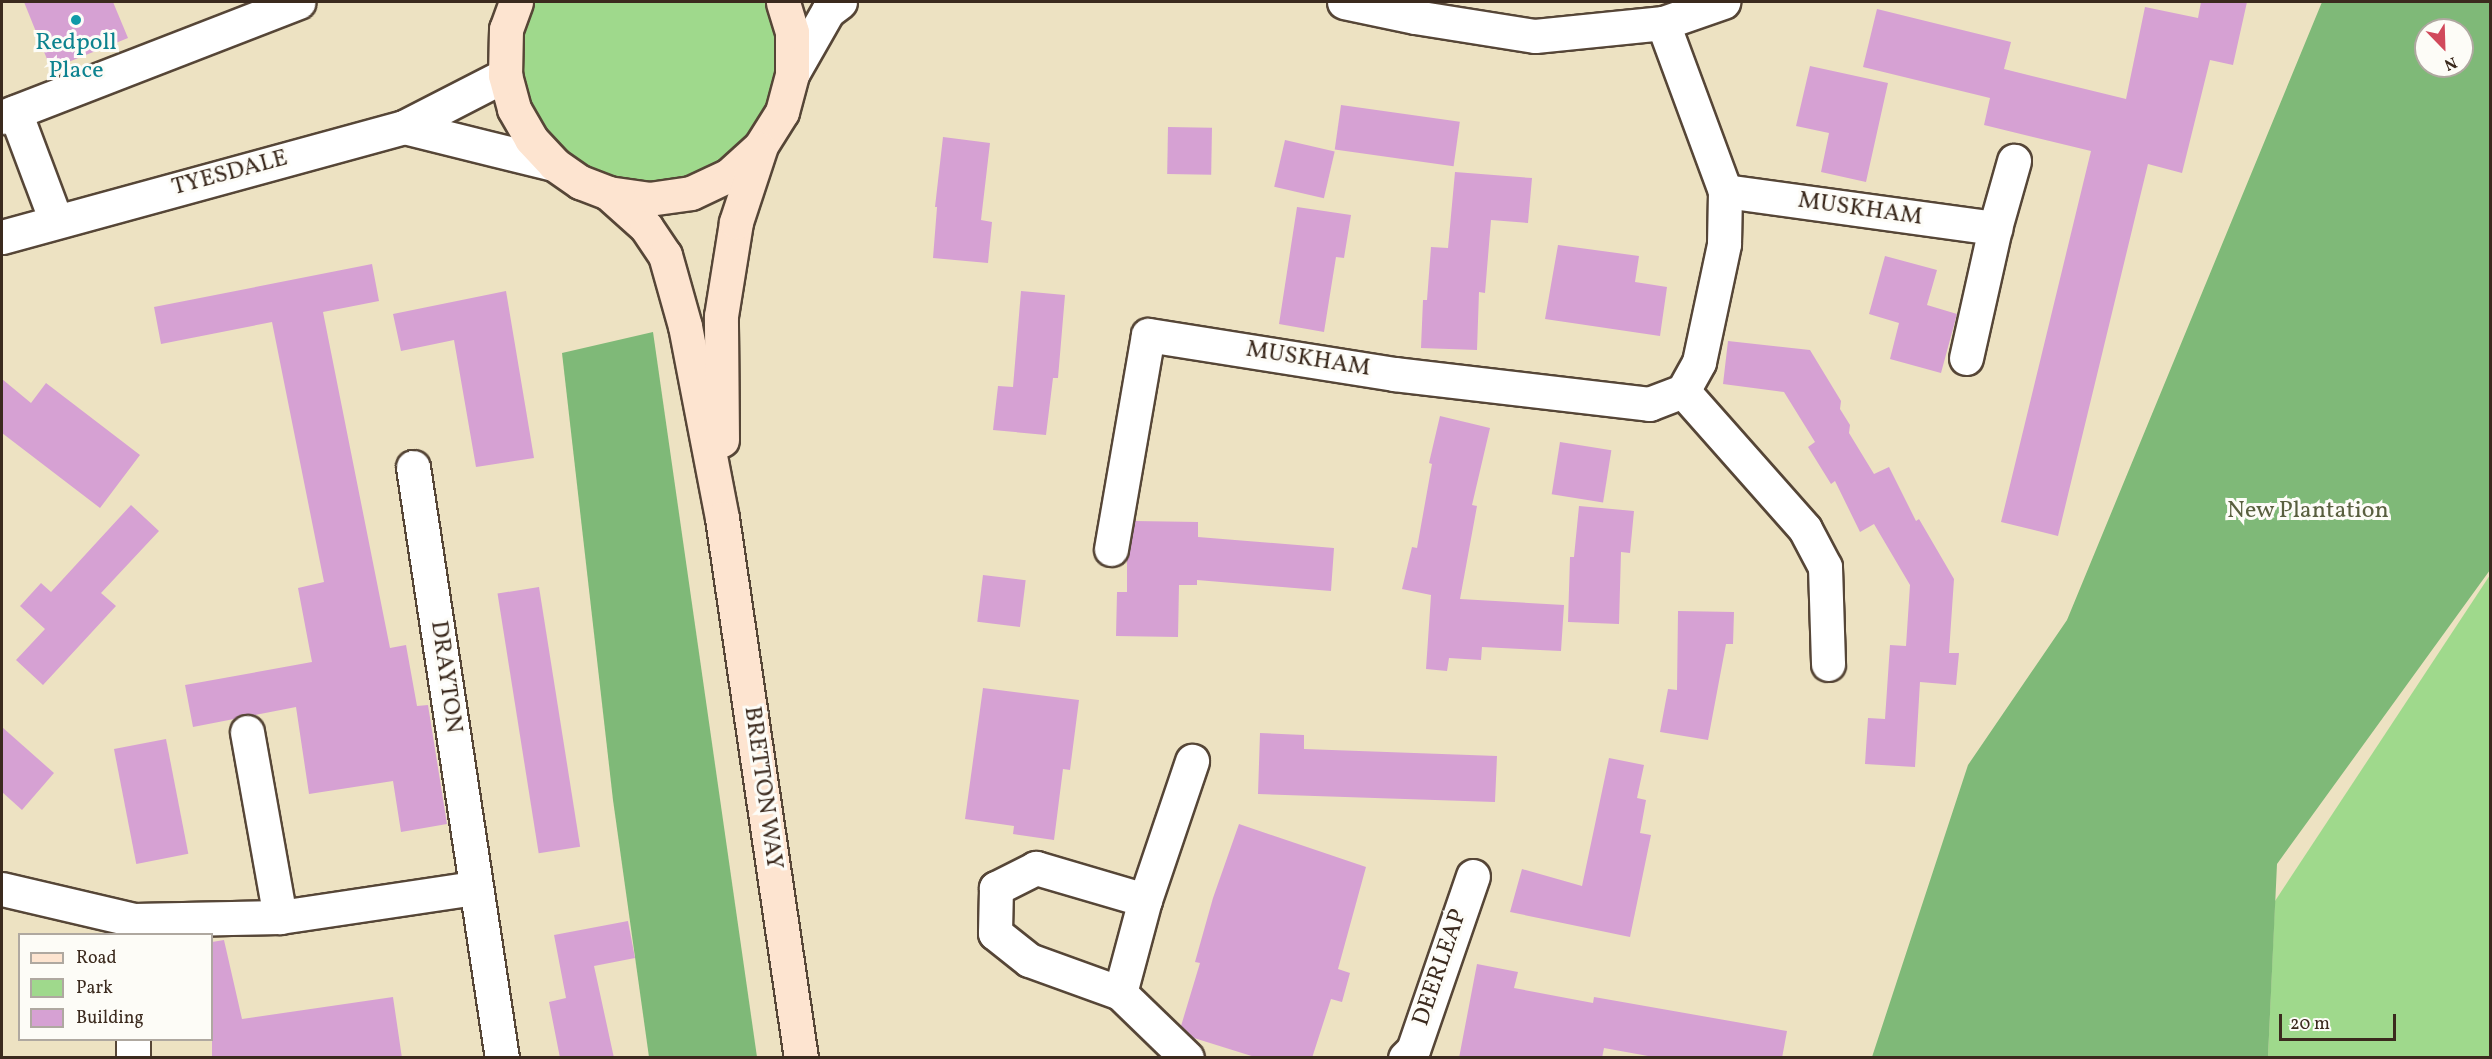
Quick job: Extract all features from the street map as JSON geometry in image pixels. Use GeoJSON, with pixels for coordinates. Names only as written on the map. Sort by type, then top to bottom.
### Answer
{"type":"FeatureCollection","features":[{"type":"Feature","properties":{"kind":"street"},"geometry":{"type":"LineString","coordinates":[[56,221],[8,115],[244,12],[299,2]]}},
{"type":"Feature","properties":{"kind":"street"},"geometry":{"type":"LineString","coordinates":[[516,2],[506,28],[505,75],[514,109],[531,139],[554,164],[580,182],[608,193],[649,199],[691,193],[729,175],[760,147],[782,112],[792,74],[828,10],[840,2]]}},
{"type":"Feature","properties":{"kind":"street"},"geometry":{"type":"LineString","coordinates":[[783,2],[792,32],[792,74]]}},
{"type":"Feature","properties":{"kind":"street"},"geometry":{"type":"LineString","coordinates":[[1344,2],[1415,17],[1535,36],[1663,22],[1723,2]]}},
{"type":"Feature","properties":{"kind":"street"},"geometry":{"type":"LineString","coordinates":[[1663,22],[1725,191],[1724,244],[1699,362],[1683,391],[1804,529],[1820,557],[1825,567],[1826,578],[1828,664]]}},
{"type":"Feature","properties":{"kind":"street","name":"TYESDALE"},"geometry":{"type":"LineString","coordinates":[[2,237],[404,127],[505,75]]}},
{"type":"Feature","properties":{"kind":"street","name":"TYESDALE"},"geometry":{"type":"LineString","coordinates":[[404,127],[554,164]]}},
{"type":"Feature","properties":{"kind":"street","name":"BRETTON WAY"},"geometry":{"type":"LineString","coordinates":[[722,518],[721,316],[736,222],[760,147]]}},
{"type":"Feature","properties":{"kind":"street"},"geometry":{"type":"LineString","coordinates":[[1966,358],[1995,228],[2014,161]]}},
{"type":"Feature","properties":{"kind":"street","name":"MUSKHAM"},"geometry":{"type":"LineString","coordinates":[[1725,191],[1995,228]]}},
{"type":"Feature","properties":{"kind":"street","name":"BRETTON WAY"},"geometry":{"type":"LineString","coordinates":[[608,193],[646,227],[665,255],[685,326],[722,518],[801,1058]]}},
{"type":"Feature","properties":{"kind":"street","name":"MUSKHAM"},"geometry":{"type":"LineString","coordinates":[[1111,549],[1148,335],[1394,374],[1649,404],[1683,391]]}},
{"type":"Feature","properties":{"kind":"street","name":"DRAYTON"},"geometry":{"type":"LineString","coordinates":[[413,467],[502,1058]]}},
{"type":"Feature","properties":{"kind":"street"},"geometry":{"type":"LineString","coordinates":[[247,732],[280,917]]}},
{"type":"Feature","properties":{"kind":"street"},"geometry":{"type":"LineString","coordinates":[[1120,993],[1145,900],[1192,761]]}},
{"type":"Feature","properties":{"kind":"street"},"geometry":{"type":"LineString","coordinates":[[1145,900],[1036,868],[996,888],[995,933],[1029,960],[1120,993],[1187,1058]]}},
{"type":"Feature","properties":{"kind":"street","name":"DEERLEAP"},"geometry":{"type":"LineString","coordinates":[[1405,1058],[1413,1050],[1473,876]]}},
{"type":"Feature","properties":{"kind":"street"},"geometry":{"type":"LineString","coordinates":[[2,889],[134,927],[280,917],[475,888]]}},
{"type":"Feature","properties":{"kind":"street"},"geometry":{"type":"LineString","coordinates":[[133,1041],[133,1058]]}},
{"type":"Feature","properties":{"kind":"green space"},"geometry":{"type":"Polygon","coordinates":[[[516,2],[783,2],[792,32],[760,147],[649,199],[531,139],[506,29],[516,2]]]}},
{"type":"Feature","properties":{"kind":"green space","name":"New Plantation"},"geometry":{"type":"Polygon","coordinates":[[[2322,2],[2490,2],[2490,570],[2277,864],[2268,1057],[1872,1057],[1968,765],[2067,620],[2322,2]]]}},
{"type":"Feature","properties":{"kind":"green space"},"geometry":{"type":"Polygon","coordinates":[[[653,332],[757,1057],[649,1057],[613,800],[562,353],[653,332]]]}},
{"type":"Feature","properties":{"kind":"green space"},"geometry":{"type":"Polygon","coordinates":[[[2490,575],[2490,1057],[2268,1057],[2275,901],[2490,575]]]}},
{"type":"Feature","properties":{"kind":"building","name":"Redpoll Place"},"geometry":{"type":"Polygon","coordinates":[[[24,2],[113,2],[128,38],[51,69],[24,2]]]}},
{"type":"Feature","properties":{"kind":"building"},"geometry":{"type":"Polygon","coordinates":[[[2201,2],[2247,2],[2233,65],[2210,60],[2182,173],[2148,164],[2058,536],[2001,522],[2091,151],[1984,125],[1990,98],[1863,67],[1877,9],[2011,42],[2004,69],[2126,99],[2145,7],[2198,18],[2201,2]]]}},
{"type":"Feature","properties":{"kind":"building"},"geometry":{"type":"Polygon","coordinates":[[[1810,66],[1888,83],[1866,182],[1821,172],[1829,133],[1796,126],[1810,66]]]}},
{"type":"Feature","properties":{"kind":"building"},"geometry":{"type":"Polygon","coordinates":[[[1341,105],[1460,122],[1454,166],[1335,150],[1341,105]]]}},
{"type":"Feature","properties":{"kind":"building"},"geometry":{"type":"Polygon","coordinates":[[[1168,127],[1212,128],[1211,175],[1167,174],[1168,127]]]}},
{"type":"Feature","properties":{"kind":"building"},"geometry":{"type":"Polygon","coordinates":[[[943,137],[990,143],[981,220],[992,222],[988,263],[933,258],[937,207],[935,207],[943,137]]]}},
{"type":"Feature","properties":{"kind":"building"},"geometry":{"type":"Polygon","coordinates":[[[1285,140],[1335,151],[1324,198],[1274,187],[1285,140]]]}},
{"type":"Feature","properties":{"kind":"building"},"geometry":{"type":"Polygon","coordinates":[[[1455,172],[1532,178],[1528,223],[1491,220],[1485,293],[1479,292],[1477,350],[1421,348],[1423,300],[1427,300],[1431,247],[1448,248],[1455,172]]]}},
{"type":"Feature","properties":{"kind":"building"},"geometry":{"type":"Polygon","coordinates":[[[1297,207],[1351,215],[1344,258],[1336,257],[1324,332],[1279,324],[1297,207]]]}},
{"type":"Feature","properties":{"kind":"building"},"geometry":{"type":"Polygon","coordinates":[[[1558,245],[1639,256],[1635,282],[1667,287],[1660,336],[1545,319],[1558,245]]]}},
{"type":"Feature","properties":{"kind":"building"},"geometry":{"type":"Polygon","coordinates":[[[1885,256],[1937,270],[1927,305],[1957,314],[1941,373],[1890,359],[1899,323],[1869,314],[1885,256]]]}},
{"type":"Feature","properties":{"kind":"building"},"geometry":{"type":"Polygon","coordinates":[[[372,264],[379,301],[323,312],[390,648],[406,645],[417,706],[428,705],[447,824],[401,832],[393,781],[309,794],[296,707],[255,715],[243,714],[234,719],[193,727],[185,685],[312,662],[298,588],[324,582],[272,322],[161,344],[154,307],[372,264]]]}},
{"type":"Feature","properties":{"kind":"building"},"geometry":{"type":"Polygon","coordinates":[[[506,291],[534,458],[476,467],[454,340],[401,351],[393,314],[506,291]]]}},
{"type":"Feature","properties":{"kind":"building"},"geometry":{"type":"Polygon","coordinates":[[[1021,291],[1065,295],[1058,378],[1053,378],[1046,435],[993,430],[998,386],[1013,387],[1021,291]]]}},
{"type":"Feature","properties":{"kind":"building"},"geometry":{"type":"Polygon","coordinates":[[[1728,341],[1810,350],[1841,401],[1840,409],[1850,425],[1849,433],[1874,474],[1889,467],[1916,521],[1919,519],[1954,579],[1949,653],[1959,653],[1956,685],[1920,682],[1915,767],[1865,764],[1868,718],[1885,719],[1890,645],[1906,646],[1910,585],[1874,524],[1860,532],[1835,481],[1831,484],[1808,447],[1815,442],[1784,392],[1723,384],[1728,341]]]}},
{"type":"Feature","properties":{"kind":"building"},"geometry":{"type":"Polygon","coordinates":[[[2,379],[31,403],[46,383],[140,455],[100,508],[2,433],[2,379]]]}},
{"type":"Feature","properties":{"kind":"building"},"geometry":{"type":"Polygon","coordinates":[[[1440,416],[1490,428],[1472,505],[1477,506],[1460,599],[1564,605],[1561,651],[1482,647],[1481,660],[1449,658],[1447,671],[1426,669],[1431,595],[1402,589],[1412,547],[1417,548],[1432,464],[1429,463],[1440,416]]]}},
{"type":"Feature","properties":{"kind":"building"},"geometry":{"type":"Polygon","coordinates":[[[1560,442],[1611,450],[1603,502],[1552,494],[1560,442]]]}},
{"type":"Feature","properties":{"kind":"building"},"geometry":{"type":"Polygon","coordinates":[[[131,505],[159,531],[101,593],[116,606],[43,685],[16,660],[45,629],[20,606],[41,583],[51,592],[131,505]]]}},
{"type":"Feature","properties":{"kind":"building"},"geometry":{"type":"Polygon","coordinates":[[[1579,506],[1634,511],[1630,553],[1621,552],[1619,624],[1568,622],[1570,557],[1574,557],[1579,506]]]}},
{"type":"Feature","properties":{"kind":"building"},"geometry":{"type":"Polygon","coordinates":[[[1135,521],[1198,522],[1198,537],[1334,548],[1331,591],[1197,580],[1197,585],[1179,585],[1178,637],[1116,636],[1117,592],[1127,592],[1127,557],[1135,521]]]}},
{"type":"Feature","properties":{"kind":"building"},"geometry":{"type":"Polygon","coordinates":[[[983,575],[1026,580],[1020,627],[977,622],[983,575]]]}},
{"type":"Feature","properties":{"kind":"building"},"geometry":{"type":"Polygon","coordinates":[[[539,587],[580,847],[539,853],[498,594],[539,587]]]}},
{"type":"Feature","properties":{"kind":"building"},"geometry":{"type":"Polygon","coordinates":[[[1678,611],[1734,612],[1733,644],[1726,644],[1708,740],[1660,732],[1668,689],[1677,690],[1678,611]]]}},
{"type":"Feature","properties":{"kind":"building"},"geometry":{"type":"Polygon","coordinates":[[[983,688],[1079,700],[1070,770],[1063,769],[1054,840],[1013,834],[1014,826],[965,819],[983,688]]]}},
{"type":"Feature","properties":{"kind":"building"},"geometry":{"type":"Polygon","coordinates":[[[2,727],[54,773],[22,810],[2,792],[2,727]]]}},
{"type":"Feature","properties":{"kind":"building"},"geometry":{"type":"Polygon","coordinates":[[[1260,733],[1304,735],[1304,749],[1497,756],[1495,802],[1258,794],[1260,733]]]}},
{"type":"Feature","properties":{"kind":"building"},"geometry":{"type":"Polygon","coordinates":[[[166,739],[188,854],[136,864],[114,749],[166,739]]]}},
{"type":"Feature","properties":{"kind":"building"},"geometry":{"type":"Polygon","coordinates":[[[1609,758],[1644,765],[1637,798],[1646,800],[1640,833],[1651,835],[1630,937],[1510,912],[1522,869],[1582,886],[1609,758]]]}},
{"type":"Feature","properties":{"kind":"building"},"geometry":{"type":"Polygon","coordinates":[[[1239,824],[1366,867],[1338,969],[1350,973],[1342,1002],[1331,999],[1312,1058],[1258,1058],[1194,1038],[1181,1026],[1200,963],[1195,962],[1213,898],[1239,824]]]}},
{"type":"Feature","properties":{"kind":"building"},"geometry":{"type":"Polygon","coordinates":[[[628,921],[635,958],[594,966],[614,1058],[560,1058],[549,1002],[566,998],[554,935],[628,921]]]}},
{"type":"Feature","properties":{"kind":"building"},"geometry":{"type":"Polygon","coordinates":[[[224,940],[242,1019],[393,997],[402,1058],[212,1058],[213,942],[224,940]]]}},
{"type":"Feature","properties":{"kind":"building"},"geometry":{"type":"Polygon","coordinates":[[[1477,964],[1518,972],[1514,988],[1593,1003],[1594,997],[1787,1031],[1782,1058],[1659,1058],[1604,1048],[1602,1058],[1459,1058],[1477,964]]]}},
{"type":"Feature","properties":{"kind":"place","name":"Redpoll Place"},"geometry":{"type":"Point","coordinates":[76,20]}}]}
